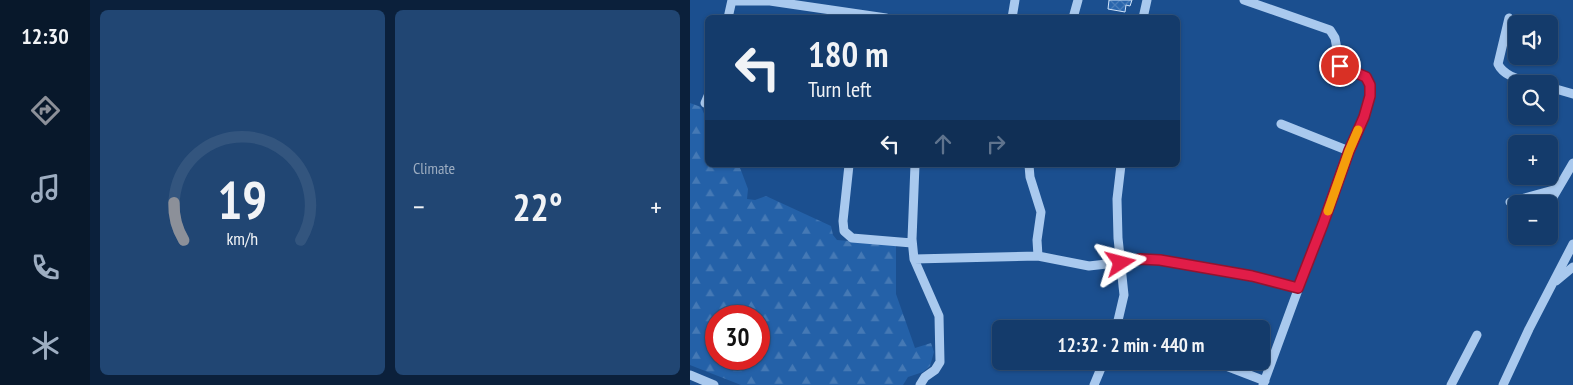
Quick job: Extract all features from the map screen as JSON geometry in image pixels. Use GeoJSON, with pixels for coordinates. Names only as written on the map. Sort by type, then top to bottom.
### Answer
{"type":"FeatureCollection","features":[{"type":"Feature","properties":{"kind":"street"},"geometry":{"type":"LineString","coordinates":[[729,15],[732,0],[770,1],[862,15]]}},
{"type":"Feature","properties":{"kind":"street"},"geometry":{"type":"LineString","coordinates":[[1012,15],[1015,0]]}},
{"type":"Feature","properties":{"kind":"street"},"geometry":{"type":"LineString","coordinates":[[1074,15],[1078,0]]}},
{"type":"Feature","properties":{"kind":"street"},"geometry":{"type":"LineString","coordinates":[[1144,15],[1147,0]]}},
{"type":"Feature","properties":{"kind":"street"},"geometry":{"type":"LineString","coordinates":[[1234,370],[1264,383],[1349,151],[1364,117],[1370,96],[1369,80],[1366,77],[1340,66],[1335,38],[1330,30],[1244,0]]}},
{"type":"Feature","properties":{"kind":"street"},"geometry":{"type":"LineString","coordinates":[[1508,22],[1498,64],[1501,72],[1509,75]]}},
{"type":"Feature","properties":{"kind":"street"},"geometry":{"type":"LineString","coordinates":[[1558,90],[1573,94]]}},
{"type":"Feature","properties":{"kind":"street"},"geometry":{"type":"LineString","coordinates":[[1281,124],[1349,151]]}},
{"type":"Feature","properties":{"kind":"street"},"geometry":{"type":"LineString","coordinates":[[1554,195],[1573,162]]}},
{"type":"Feature","properties":{"kind":"street"},"geometry":{"type":"LineString","coordinates":[[849,167],[843,221],[844,231],[852,238],[912,244]]}},
{"type":"Feature","properties":{"kind":"street"},"geometry":{"type":"LineString","coordinates":[[914,167],[912,244],[914,259],[936,309],[940,326],[940,362],[920,385]]}},
{"type":"Feature","properties":{"kind":"street"},"geometry":{"type":"LineString","coordinates":[[1029,167],[1032,184],[1041,212],[1036,240],[1038,256]]}},
{"type":"Feature","properties":{"kind":"street"},"geometry":{"type":"LineString","coordinates":[[1118,320],[1124,295],[1118,238],[1117,199],[1121,167]]}},
{"type":"Feature","properties":{"kind":"street"},"geometry":{"type":"LineString","coordinates":[[1535,195],[1557,189]]}},
{"type":"Feature","properties":{"kind":"street"},"geometry":{"type":"LineString","coordinates":[[1503,385],[1529,329],[1573,244]]}},
{"type":"Feature","properties":{"kind":"street"},"geometry":{"type":"LineString","coordinates":[[914,259],[1038,256],[1089,266],[1140,259],[1160,260],[1252,276],[1298,288]]}},
{"type":"Feature","properties":{"kind":"street"},"geometry":{"type":"LineString","coordinates":[[1554,282],[1573,267]]}},
{"type":"Feature","properties":{"kind":"street"},"geometry":{"type":"LineString","coordinates":[[1451,385],[1477,335]]}},
{"type":"Feature","properties":{"kind":"street"},"geometry":{"type":"LineString","coordinates":[[1094,385],[1100,370]]}},
{"type":"Feature","properties":{"kind":"street"},"geometry":{"type":"LineString","coordinates":[[690,375],[714,385]]}},
{"type":"Feature","properties":{"kind":"green space"},"geometry":{"type":"Polygon","coordinates":[[[690,103],[701,107],[705,116],[705,167],[740,167],[748,189],[747,199],[755,200],[766,196],[831,226],[833,235],[837,240],[896,245],[896,294],[915,348],[931,343],[934,352],[930,366],[923,372],[908,377],[903,385],[741,385],[690,365],[690,103]]]}},
{"type":"Feature","properties":{"kind":"building"},"geometry":{"type":"Polygon","coordinates":[[[1109,0],[1132,0],[1130,6],[1126,5],[1125,12],[1108,9],[1109,0]]]}},
{"type":"Feature","properties":{"kind":"slow traffic"},"geometry":{"type":"LineString","coordinates":[[1328,211],[1358,130]]}},
{"type":"Feature","properties":{"kind":"route"},"geometry":{"type":"LineString","coordinates":[[1121,263],[1140,259],[1160,260],[1252,276],[1298,288],[1349,151],[1364,117],[1370,96],[1369,80],[1340,66]]}}]}
